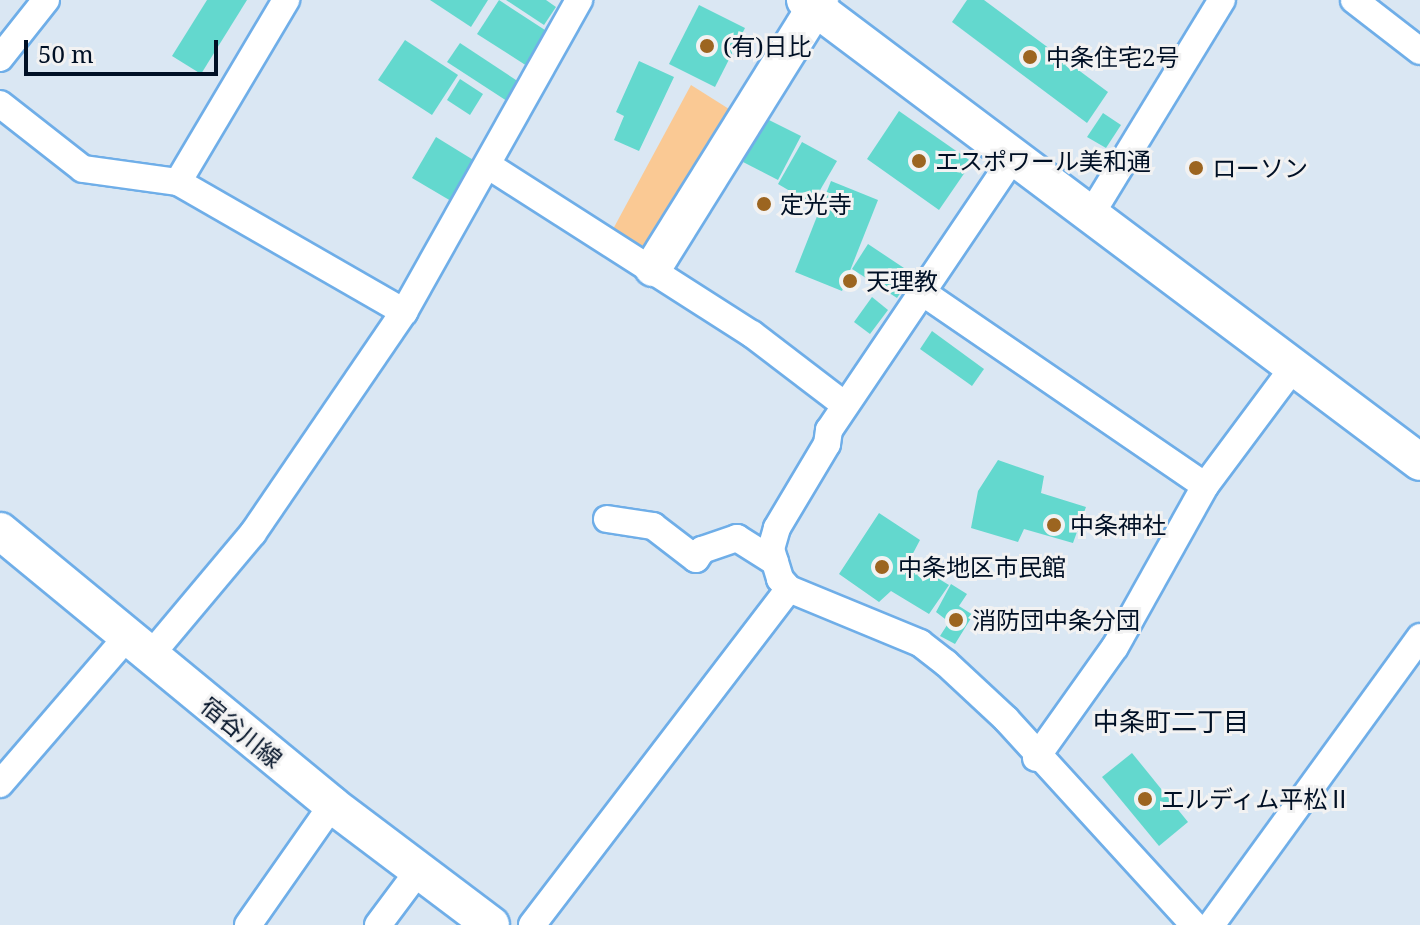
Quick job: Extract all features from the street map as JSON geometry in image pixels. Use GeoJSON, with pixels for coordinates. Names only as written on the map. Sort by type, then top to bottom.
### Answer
{"type":"FeatureCollection","features":[{"type":"Feature","properties":{"kind":"street"},"geometry":{"type":"LineString","coordinates":[[0,58],[46,0]]}},
{"type":"Feature","properties":{"kind":"street"},"geometry":{"type":"LineString","coordinates":[[178,182],[286,0]]}},
{"type":"Feature","properties":{"kind":"street"},"geometry":{"type":"LineString","coordinates":[[0,784],[253,533],[404,312],[489,166],[579,0]]}},
{"type":"Feature","properties":{"kind":"street"},"geometry":{"type":"LineString","coordinates":[[1090,216],[1222,0]]}},
{"type":"Feature","properties":{"kind":"street"},"geometry":{"type":"LineString","coordinates":[[1354,0],[1420,51]]}},
{"type":"Feature","properties":{"kind":"street"},"geometry":{"type":"LineString","coordinates":[[653,268],[814,3],[1012,159],[1420,462]]}},
{"type":"Feature","properties":{"kind":"street"},"geometry":{"type":"LineString","coordinates":[[0,104],[83,169],[178,182],[404,312]]}},
{"type":"Feature","properties":{"kind":"street"},"geometry":{"type":"LineString","coordinates":[[1012,159],[845,405],[777,528],[771,549],[789,589],[920,643],[1006,719],[1036,758],[1194,925]]}},
{"type":"Feature","properties":{"kind":"street"},"geometry":{"type":"LineString","coordinates":[[489,166],[752,334],[845,405]]}},
{"type":"Feature","properties":{"kind":"street"},"geometry":{"type":"LineString","coordinates":[[922,292],[1205,486]]}},
{"type":"Feature","properties":{"kind":"street"},"geometry":{"type":"LineString","coordinates":[[1036,758],[1115,647],[1205,486],[1293,368]]}},
{"type":"Feature","properties":{"kind":"street"},"geometry":{"type":"LineString","coordinates":[[607,519],[653,526],[696,559],[702,550],[737,538],[775,562]]}},
{"type":"Feature","properties":{"kind":"street","name":"宿谷川線"},"geometry":{"type":"LineString","coordinates":[[0,531],[332,805],[491,925]]}},
{"type":"Feature","properties":{"kind":"street"},"geometry":{"type":"LineString","coordinates":[[532,925],[789,589]]}},
{"type":"Feature","properties":{"kind":"street"},"geometry":{"type":"LineString","coordinates":[[1211,925],[1420,637]]}},
{"type":"Feature","properties":{"kind":"street"},"geometry":{"type":"LineString","coordinates":[[248,925],[332,805]]}},
{"type":"Feature","properties":{"kind":"street"},"geometry":{"type":"LineString","coordinates":[[378,925],[419,870]]}},
{"type":"Feature","properties":{"kind":"shaded area"},"geometry":{"type":"Polygon","coordinates":[[[691,85],[729,109],[648,244],[637,247],[612,231],[691,85]]]}},
{"type":"Feature","properties":{"kind":"building"},"geometry":{"type":"Polygon","coordinates":[[[207,0],[247,0],[201,74],[172,56],[207,0]]]}},
{"type":"Feature","properties":{"kind":"building"},"geometry":{"type":"Polygon","coordinates":[[[430,0],[488,0],[471,27],[430,0]]]}},
{"type":"Feature","properties":{"kind":"building"},"geometry":{"type":"Polygon","coordinates":[[[499,0],[548,32],[527,66],[477,34],[499,0]]]}},
{"type":"Feature","properties":{"kind":"building"},"geometry":{"type":"Polygon","coordinates":[[[506,0],[546,0],[556,7],[544,25],[506,0]]]}},
{"type":"Feature","properties":{"kind":"building","name":"中条住宅2号"},"geometry":{"type":"Polygon","coordinates":[[[967,0],[984,0],[1108,92],[1087,123],[952,22],[967,0]]]}},
{"type":"Feature","properties":{"kind":"building","name":"(有)日比"},"geometry":{"type":"Polygon","coordinates":[[[699,5],[745,28],[715,87],[669,64],[699,5]]]}},
{"type":"Feature","properties":{"kind":"building"},"geometry":{"type":"Polygon","coordinates":[[[405,40],[458,75],[432,115],[378,80],[405,40]]]}},
{"type":"Feature","properties":{"kind":"building"},"geometry":{"type":"Polygon","coordinates":[[[460,43],[522,84],[510,103],[447,62],[460,43]]]}},
{"type":"Feature","properties":{"kind":"building"},"geometry":{"type":"Polygon","coordinates":[[[639,61],[674,77],[639,151],[614,140],[624,116],[616,112],[639,61]]]}},
{"type":"Feature","properties":{"kind":"building"},"geometry":{"type":"Polygon","coordinates":[[[460,79],[483,94],[470,115],[447,100],[460,79]]]}},
{"type":"Feature","properties":{"kind":"building","name":"エスポワール美和通"},"geometry":{"type":"Polygon","coordinates":[[[899,111],[972,162],[939,210],[867,159],[899,111]]]}},
{"type":"Feature","properties":{"kind":"building"},"geometry":{"type":"Polygon","coordinates":[[[1103,113],[1121,125],[1106,148],[1087,137],[1103,113]]]}},
{"type":"Feature","properties":{"kind":"building"},"geometry":{"type":"Polygon","coordinates":[[[765,118],[801,136],[778,180],[743,162],[765,118]]]}},
{"type":"Feature","properties":{"kind":"building"},"geometry":{"type":"Polygon","coordinates":[[[436,137],[475,161],[451,201],[412,178],[436,137]]]}},
{"type":"Feature","properties":{"kind":"building"},"geometry":{"type":"Polygon","coordinates":[[[802,142],[837,161],[812,204],[778,184],[802,142]]]}},
{"type":"Feature","properties":{"kind":"building"},"geometry":{"type":"Polygon","coordinates":[[[831,181],[878,200],[842,291],[795,272],[831,181]]]}},
{"type":"Feature","properties":{"kind":"building"},"geometry":{"type":"Polygon","coordinates":[[[868,244],[913,274],[897,298],[852,269],[868,244]]]}},
{"type":"Feature","properties":{"kind":"building"},"geometry":{"type":"Polygon","coordinates":[[[872,297],[888,310],[870,334],[854,322],[872,297]]]}},
{"type":"Feature","properties":{"kind":"building"},"geometry":{"type":"Polygon","coordinates":[[[932,331],[984,369],[972,386],[920,349],[932,331]]]}},
{"type":"Feature","properties":{"kind":"building"},"geometry":{"type":"Polygon","coordinates":[[[998,460],[1044,476],[1041,493],[1086,507],[1073,543],[1024,529],[1018,542],[971,528],[978,491],[998,460]]]}},
{"type":"Feature","properties":{"kind":"building","name":"中条地区市民館"},"geometry":{"type":"Polygon","coordinates":[[[879,513],[920,540],[909,561],[949,585],[929,614],[891,591],[879,602],[839,574],[879,513]]]}},
{"type":"Feature","properties":{"kind":"building"},"geometry":{"type":"Polygon","coordinates":[[[951,584],[967,594],[959,606],[973,615],[955,644],[940,636],[949,622],[936,612],[951,584]]]}},
{"type":"Feature","properties":{"kind":"building","name":"エルディム平松Ⅱ"},"geometry":{"type":"Polygon","coordinates":[[[1132,753],[1188,822],[1159,846],[1102,777],[1132,753]]]}},
{"type":"Feature","properties":{"kind":"place","name":"(有)日比"},"geometry":{"type":"Point","coordinates":[707,46]}},
{"type":"Feature","properties":{"kind":"place","name":"中条住宅2号"},"geometry":{"type":"Point","coordinates":[1030,57]}},
{"type":"Feature","properties":{"kind":"place","name":"エスポワール美和通"},"geometry":{"type":"Point","coordinates":[919,161]}},
{"type":"Feature","properties":{"kind":"place","name":"ローソン"},"geometry":{"type":"Point","coordinates":[1196,168]}},
{"type":"Feature","properties":{"kind":"place","name":"定光寺"},"geometry":{"type":"Point","coordinates":[764,204]}},
{"type":"Feature","properties":{"kind":"place","name":"天理教"},"geometry":{"type":"Point","coordinates":[850,281]}},
{"type":"Feature","properties":{"kind":"place","name":"中条神社"},"geometry":{"type":"Point","coordinates":[1054,525]}},
{"type":"Feature","properties":{"kind":"place","name":"中条地区市民館"},"geometry":{"type":"Point","coordinates":[882,567]}},
{"type":"Feature","properties":{"kind":"place","name":"消防団中条分団"},"geometry":{"type":"Point","coordinates":[956,620]}},
{"type":"Feature","properties":{"kind":"place","name":"エルディム平松Ⅱ"},"geometry":{"type":"Point","coordinates":[1145,799]}},
{"type":"Feature","properties":{"kind":"district","name":"中条町二丁目"},"geometry":{"type":"Point","coordinates":[1171,722]}}]}
